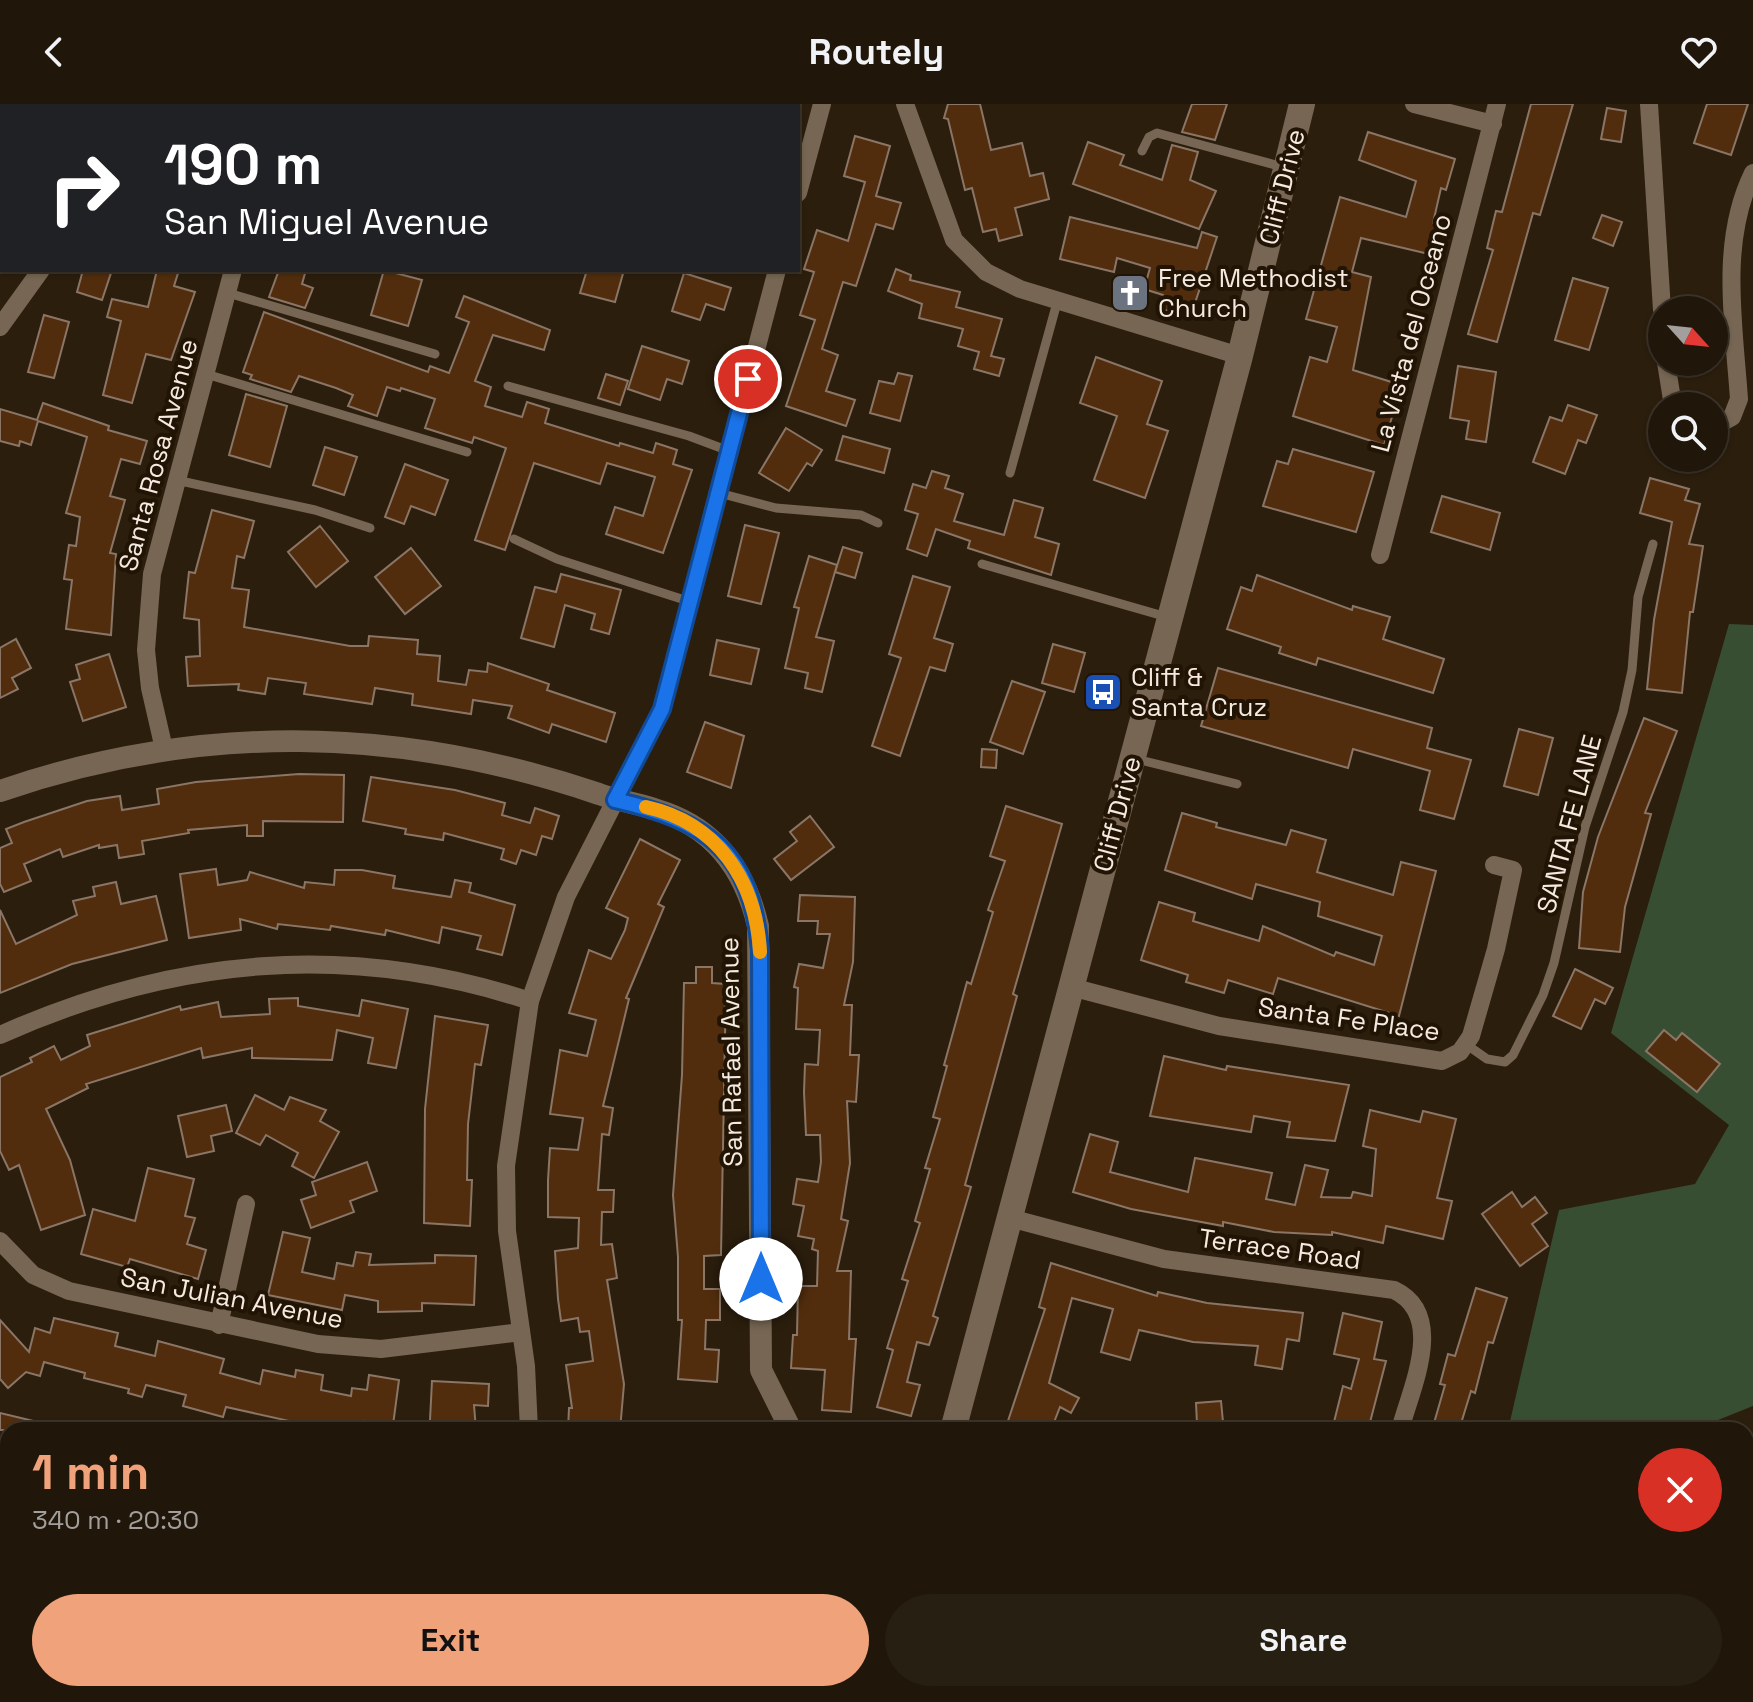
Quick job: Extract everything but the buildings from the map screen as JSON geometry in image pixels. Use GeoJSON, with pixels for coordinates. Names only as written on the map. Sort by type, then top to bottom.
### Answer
{"type":"FeatureCollection","features":[{"type":"Feature","properties":{"kind":"main road","name":"Cliff Drive"},"geometry":{"type":"LineString","coordinates":[[955,1422],[1240,356],[1302,104]]}},
{"type":"Feature","properties":{"kind":"street"},"geometry":{"type":"LineString","coordinates":[[800,186],[822,104]]}},
{"type":"Feature","properties":{"kind":"street"},"geometry":{"type":"LineString","coordinates":[[905,104],[954,240],[986,272],[1020,289],[1240,356]]}},
{"type":"Feature","properties":{"kind":"street"},"geometry":{"type":"LineString","coordinates":[[1414,104],[1493,124]]}},
{"type":"Feature","properties":{"kind":"street","name":"La Vista del Oceano"},"geometry":{"type":"LineString","coordinates":[[1380,555],[1497,104]]}},
{"type":"Feature","properties":{"kind":"street"},"geometry":{"type":"LineString","coordinates":[[1649,104],[1661,296]]}},
{"type":"Feature","properties":{"kind":"street"},"geometry":{"type":"LineString","coordinates":[[1728,419],[1732,417],[1739,399],[1732,252],[1740,204],[1753,173]]}},
{"type":"Feature","properties":{"kind":"street"},"geometry":{"type":"LineString","coordinates":[[0,327],[40,272]]}},
{"type":"Feature","properties":{"kind":"street","name":"Santa Rosa Avenue"},"geometry":{"type":"LineString","coordinates":[[164,749],[150,688],[147,611],[155,558],[233,272]]}},
{"type":"Feature","properties":{"kind":"street"},"geometry":{"type":"LineString","coordinates":[[528,1422],[521,1332],[507,1231],[506,1166],[530,1001],[566,897],[662,709],[776,272]]}},
{"type":"Feature","properties":{"kind":"street","name":"San Rafael Avenue"},"geometry":{"type":"LineString","coordinates":[[0,791],[97,762],[164,749],[292,740],[416,748],[532,771],[615,800],[669,814],[707,834],[733,862],[753,903],[760,950],[761,1370],[787,1422]]}},
{"type":"Feature","properties":{"kind":"street","name":"Santa Fe Place"},"geometry":{"type":"LineString","coordinates":[[1071,987],[1219,1026],[1429,1062],[1451,1058],[1467,1045],[1496,949],[1513,870],[1494,865]]}},
{"type":"Feature","properties":{"kind":"street"},"geometry":{"type":"LineString","coordinates":[[0,1035],[119,990],[174,977],[335,962],[386,967],[530,1001]]}},
{"type":"Feature","properties":{"kind":"street"},"geometry":{"type":"LineString","coordinates":[[219,1325],[246,1204]]}},
{"type":"Feature","properties":{"kind":"street","name":"Terrace Road"},"geometry":{"type":"LineString","coordinates":[[1010,1218],[1164,1259],[1394,1290],[1404,1295],[1419,1312],[1424,1334],[1402,1422]]}},
{"type":"Feature","properties":{"kind":"street","name":"San Julian Avenue"},"geometry":{"type":"LineString","coordinates":[[0,1241],[33,1275],[69,1291],[318,1344],[381,1349],[521,1332]]}},
{"type":"Feature","properties":{"kind":"lane"},"geometry":{"type":"LineString","coordinates":[[1142,151],[1149,137],[1157,133],[1286,168]]}},
{"type":"Feature","properties":{"kind":"lane"},"geometry":{"type":"LineString","coordinates":[[228,293],[435,354]]}},
{"type":"Feature","properties":{"kind":"lane"},"geometry":{"type":"LineString","coordinates":[[1010,473],[1058,299]]}},
{"type":"Feature","properties":{"kind":"lane"},"geometry":{"type":"LineString","coordinates":[[206,374],[467,452]]}},
{"type":"Feature","properties":{"kind":"lane"},"geometry":{"type":"LineString","coordinates":[[508,386],[689,436],[729,451]]}},
{"type":"Feature","properties":{"kind":"lane"},"geometry":{"type":"LineString","coordinates":[[176,480],[300,507],[370,528]]}},
{"type":"Feature","properties":{"kind":"lane"},"geometry":{"type":"LineString","coordinates":[[719,493],[776,508],[861,515],[878,523]]}},
{"type":"Feature","properties":{"kind":"lane"},"geometry":{"type":"LineString","coordinates":[[514,539],[557,559],[691,602]]}},
{"type":"Feature","properties":{"kind":"lane","name":"SANTA FE LANE"},"geometry":{"type":"LineString","coordinates":[[1467,1045],[1487,1059],[1505,1062],[1513,1055],[1543,995],[1561,935],[1585,827],[1623,712],[1632,670],[1638,597],[1653,544]]}},
{"type":"Feature","properties":{"kind":"lane"},"geometry":{"type":"LineString","coordinates":[[982,564],[1170,618]]}},
{"type":"Feature","properties":{"kind":"lane"},"geometry":{"type":"LineString","coordinates":[[1132,758],[1237,784]]}},
{"type":"Feature","properties":{"kind":"green space"},"geometry":{"type":"Polygon","coordinates":[[[1729,624],[1753,625],[1753,1406],[1713,1422],[1510,1422],[1559,1210],[1695,1184],[1729,1125],[1611,1033],[1729,624]]]}},
{"type":"Feature","properties":{"kind":"slow traffic"},"geometry":{"type":"LineString","coordinates":[[646,807],[683,819],[707,834],[733,862],[753,903],[760,952]]}},
{"type":"Feature","properties":{"kind":"place","name":"Free Methodist Church"},"geometry":{"type":"Point","coordinates":[1130,293]}},
{"type":"Feature","properties":{"kind":"place","name":"Cliff & Santa Cruz"},"geometry":{"type":"Point","coordinates":[1103,692]}},
{"type":"Feature","properties":{"kind":"route"},"geometry":{"type":"LineString","coordinates":[[748,379],[662,709],[615,800],[656,809],[683,819],[707,834],[733,862],[753,903],[760,950],[761,1279]]}}]}
